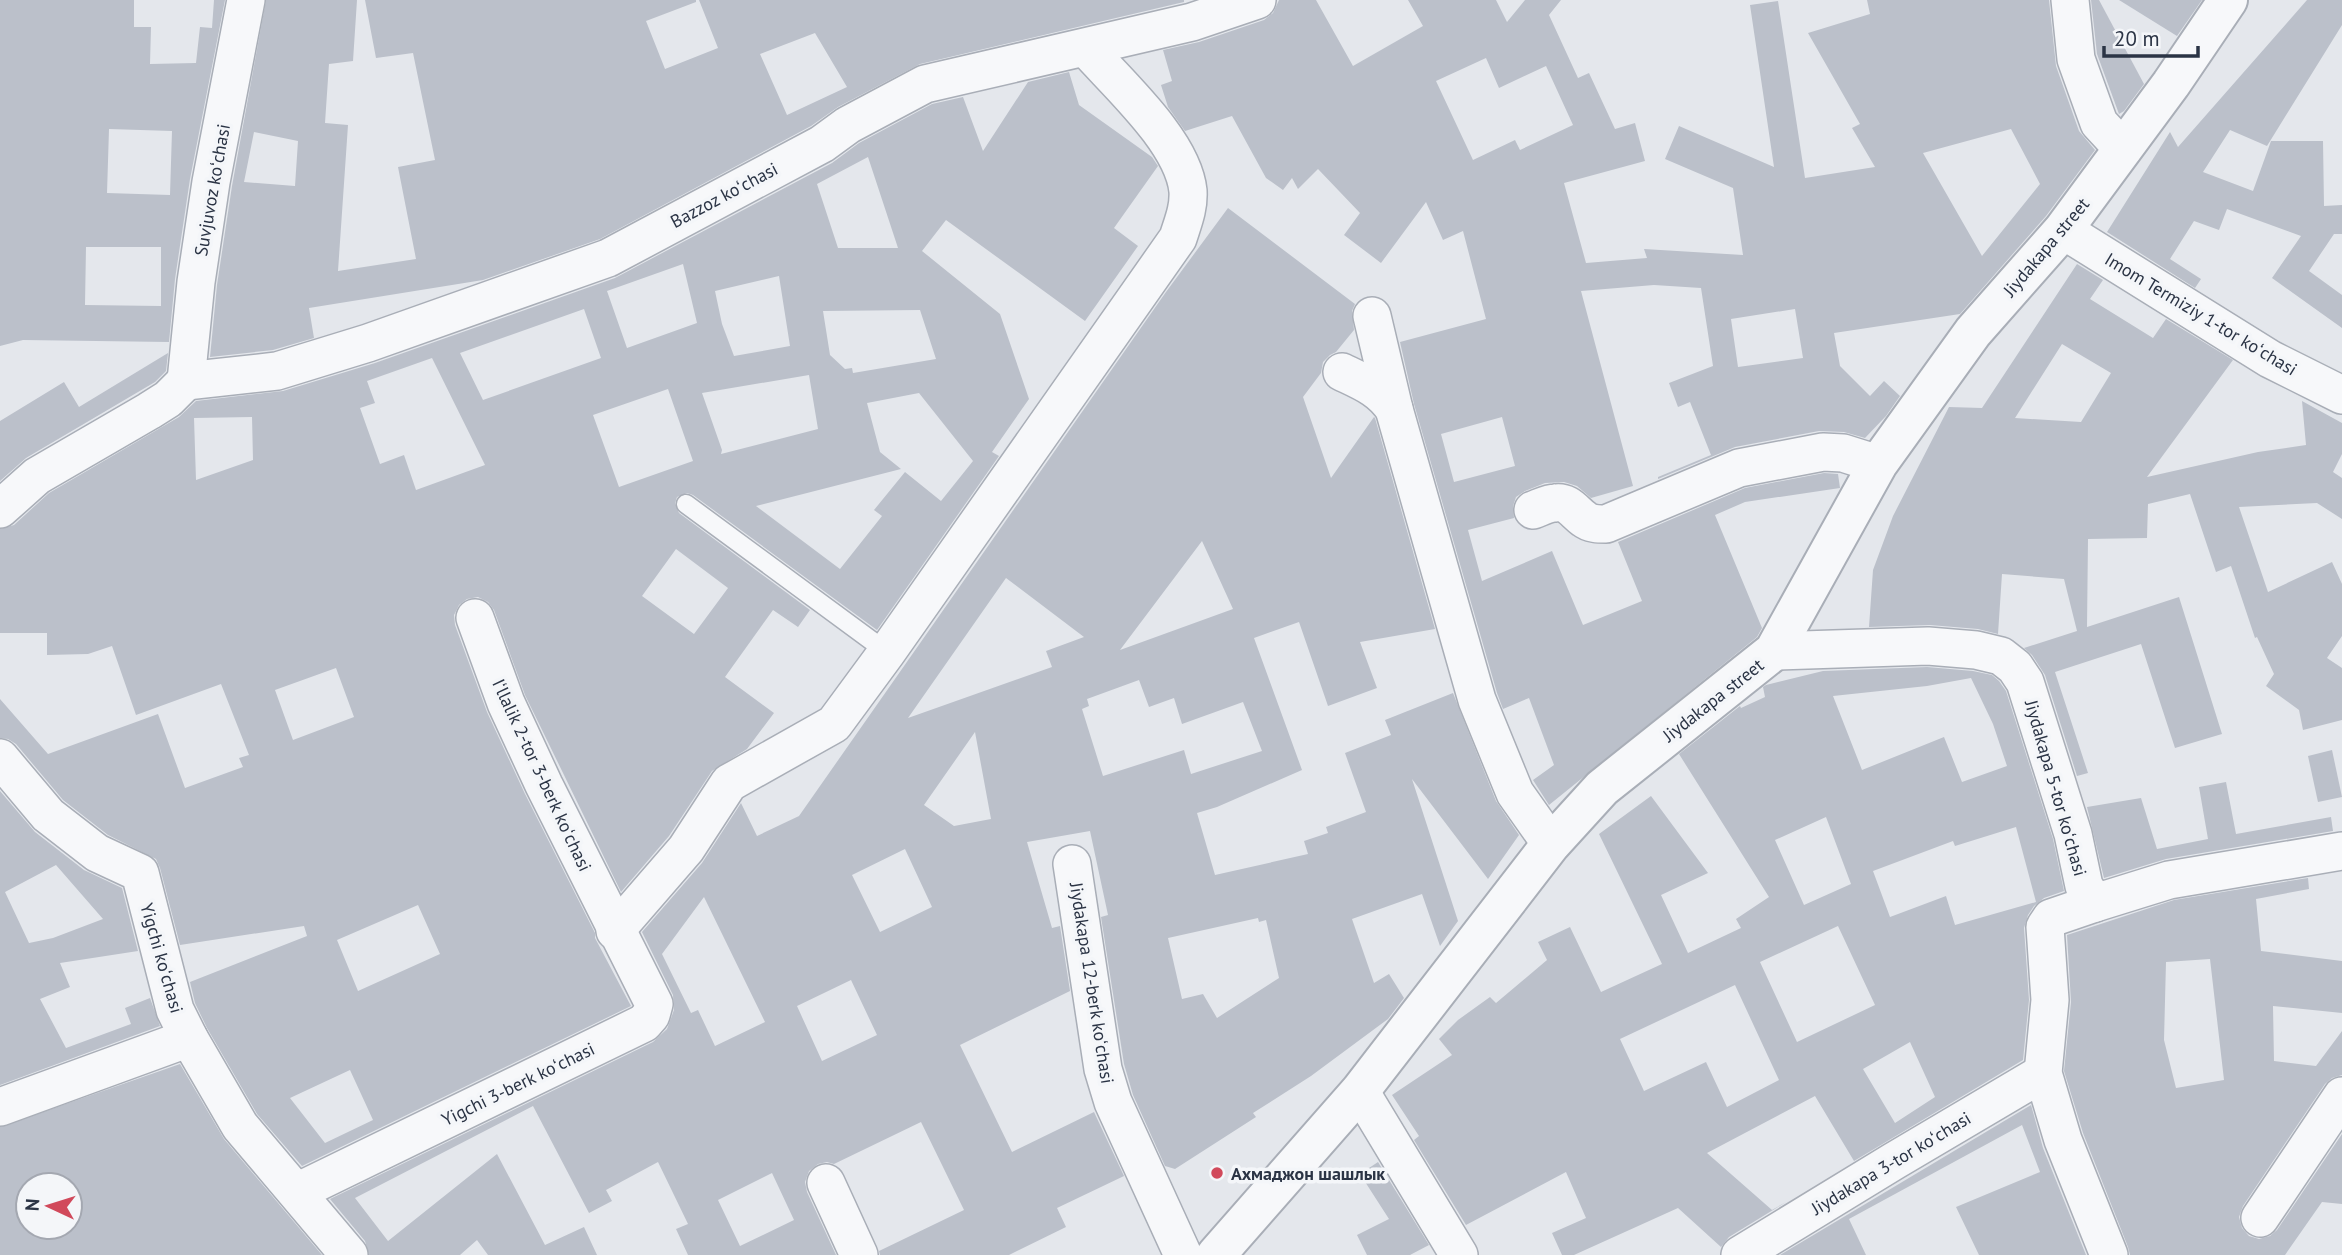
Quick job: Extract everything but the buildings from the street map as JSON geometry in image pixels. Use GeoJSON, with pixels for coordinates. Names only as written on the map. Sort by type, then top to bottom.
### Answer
{"type":"FeatureCollection","features":[{"type":"Feature","properties":{"kind":"street","name":"Suvjuvoz koʻchasi"},"geometry":{"type":"LineString","coordinates":[[186,381],[196,282],[211,182],[246,0]]}},
{"type":"Feature","properties":{"kind":"street","name":"Bazzoz koʻchasi"},"geometry":{"type":"LineString","coordinates":[[186,381],[277,371],[368,343],[608,258],[822,144],[848,125],[925,84],[1192,22],[1257,0]]}},
{"type":"Feature","properties":{"kind":"street"},"geometry":{"type":"LineString","coordinates":[[2070,0],[2076,59],[2099,123],[2123,149]]}},
{"type":"Feature","properties":{"kind":"street","name":"Jiydakapa street"},"geometry":{"type":"LineString","coordinates":[[1216,1255],[1360,1091],[1551,844],[1602,788],[1774,651],[1878,464],[1973,332],[2063,230],[2171,84],[2228,0]]}},
{"type":"Feature","properties":{"kind":"street"},"geometry":{"type":"LineString","coordinates":[[615,930],[686,849],[729,783],[834,724],[1178,238],[1188,208],[1183,167],[1166,137],[1086,48]]}},
{"type":"Feature","properties":{"kind":"street","name":"Imom Termiziy 1-tor koʻchasi"},"geometry":{"type":"LineString","coordinates":[[2063,230],[2270,359],[2342,395]]}},
{"type":"Feature","properties":{"kind":"street"},"geometry":{"type":"LineString","coordinates":[[1372,316],[1394,410],[1477,700],[1515,793],[1551,844]]}},
{"type":"Feature","properties":{"kind":"street"},"geometry":{"type":"LineString","coordinates":[[1342,372],[1374,387],[1386,396],[1394,410]]}},
{"type":"Feature","properties":{"kind":"street"},"geometry":{"type":"LineString","coordinates":[[0,509],[37,476],[149,411],[186,381]]}},
{"type":"Feature","properties":{"kind":"street"},"geometry":{"type":"LineString","coordinates":[[1532,510],[1555,502],[1575,509],[1583,519],[1606,524],[1739,468],[1823,452],[1843,453],[1878,464]]}},
{"type":"Feature","properties":{"kind":"street","name":"Iʻllalik 2-tor 3-berk koʻchasi"},"geometry":{"type":"LineString","coordinates":[[475,618],[506,703],[615,930]]}},
{"type":"Feature","properties":{"kind":"street","name":"Jiydakapa 5-tor koʻchasi"},"geometry":{"type":"LineString","coordinates":[[1774,651],[1928,646],[1976,650],[2001,656],[2015,667],[2025,682],[2073,834],[2084,886],[2095,903]]}},
{"type":"Feature","properties":{"kind":"street","name":"Yigchi koʻchasi"},"geometry":{"type":"LineString","coordinates":[[0,758],[48,815],[97,853],[140,873],[175,1010],[189,1038],[240,1126],[349,1255]]}},
{"type":"Feature","properties":{"kind":"street"},"geometry":{"type":"LineString","coordinates":[[2109,1255],[2063,1140],[2043,1073],[2050,1000],[2045,927],[2051,918],[2169,880],[2342,851]]}},
{"type":"Feature","properties":{"kind":"street","name":"Jiydakapa 12-berk koʻchasi"},"geometry":{"type":"LineString","coordinates":[[1072,864],[1102,1069],[1113,1102],[1183,1255]]}},
{"type":"Feature","properties":{"kind":"street","name":"Yigchi 3-berk koʻchasi"},"geometry":{"type":"LineString","coordinates":[[297,1192],[644,1023],[651,1015],[653,1004],[615,930]]}},
{"type":"Feature","properties":{"kind":"street"},"geometry":{"type":"LineString","coordinates":[[0,1107],[189,1038]]}},
{"type":"Feature","properties":{"kind":"street","name":"Jiydakapa 3-tor koʻchasi"},"geometry":{"type":"LineString","coordinates":[[1740,1255],[2043,1073]]}},
{"type":"Feature","properties":{"kind":"street"},"geometry":{"type":"LineString","coordinates":[[1360,1091],[1459,1255]]}},
{"type":"Feature","properties":{"kind":"street"},"geometry":{"type":"LineString","coordinates":[[2260,1218],[2342,1096]]}},
{"type":"Feature","properties":{"kind":"street"},"geometry":{"type":"LineString","coordinates":[[826,1183],[859,1255]]}},
{"type":"Feature","properties":{"kind":"lane"},"geometry":{"type":"LineString","coordinates":[[686,504],[887,652]]}},
{"type":"Feature","properties":{"kind":"place","name":"Ахмаджон шашлык"},"geometry":{"type":"Point","coordinates":[1217,1173]}}]}
